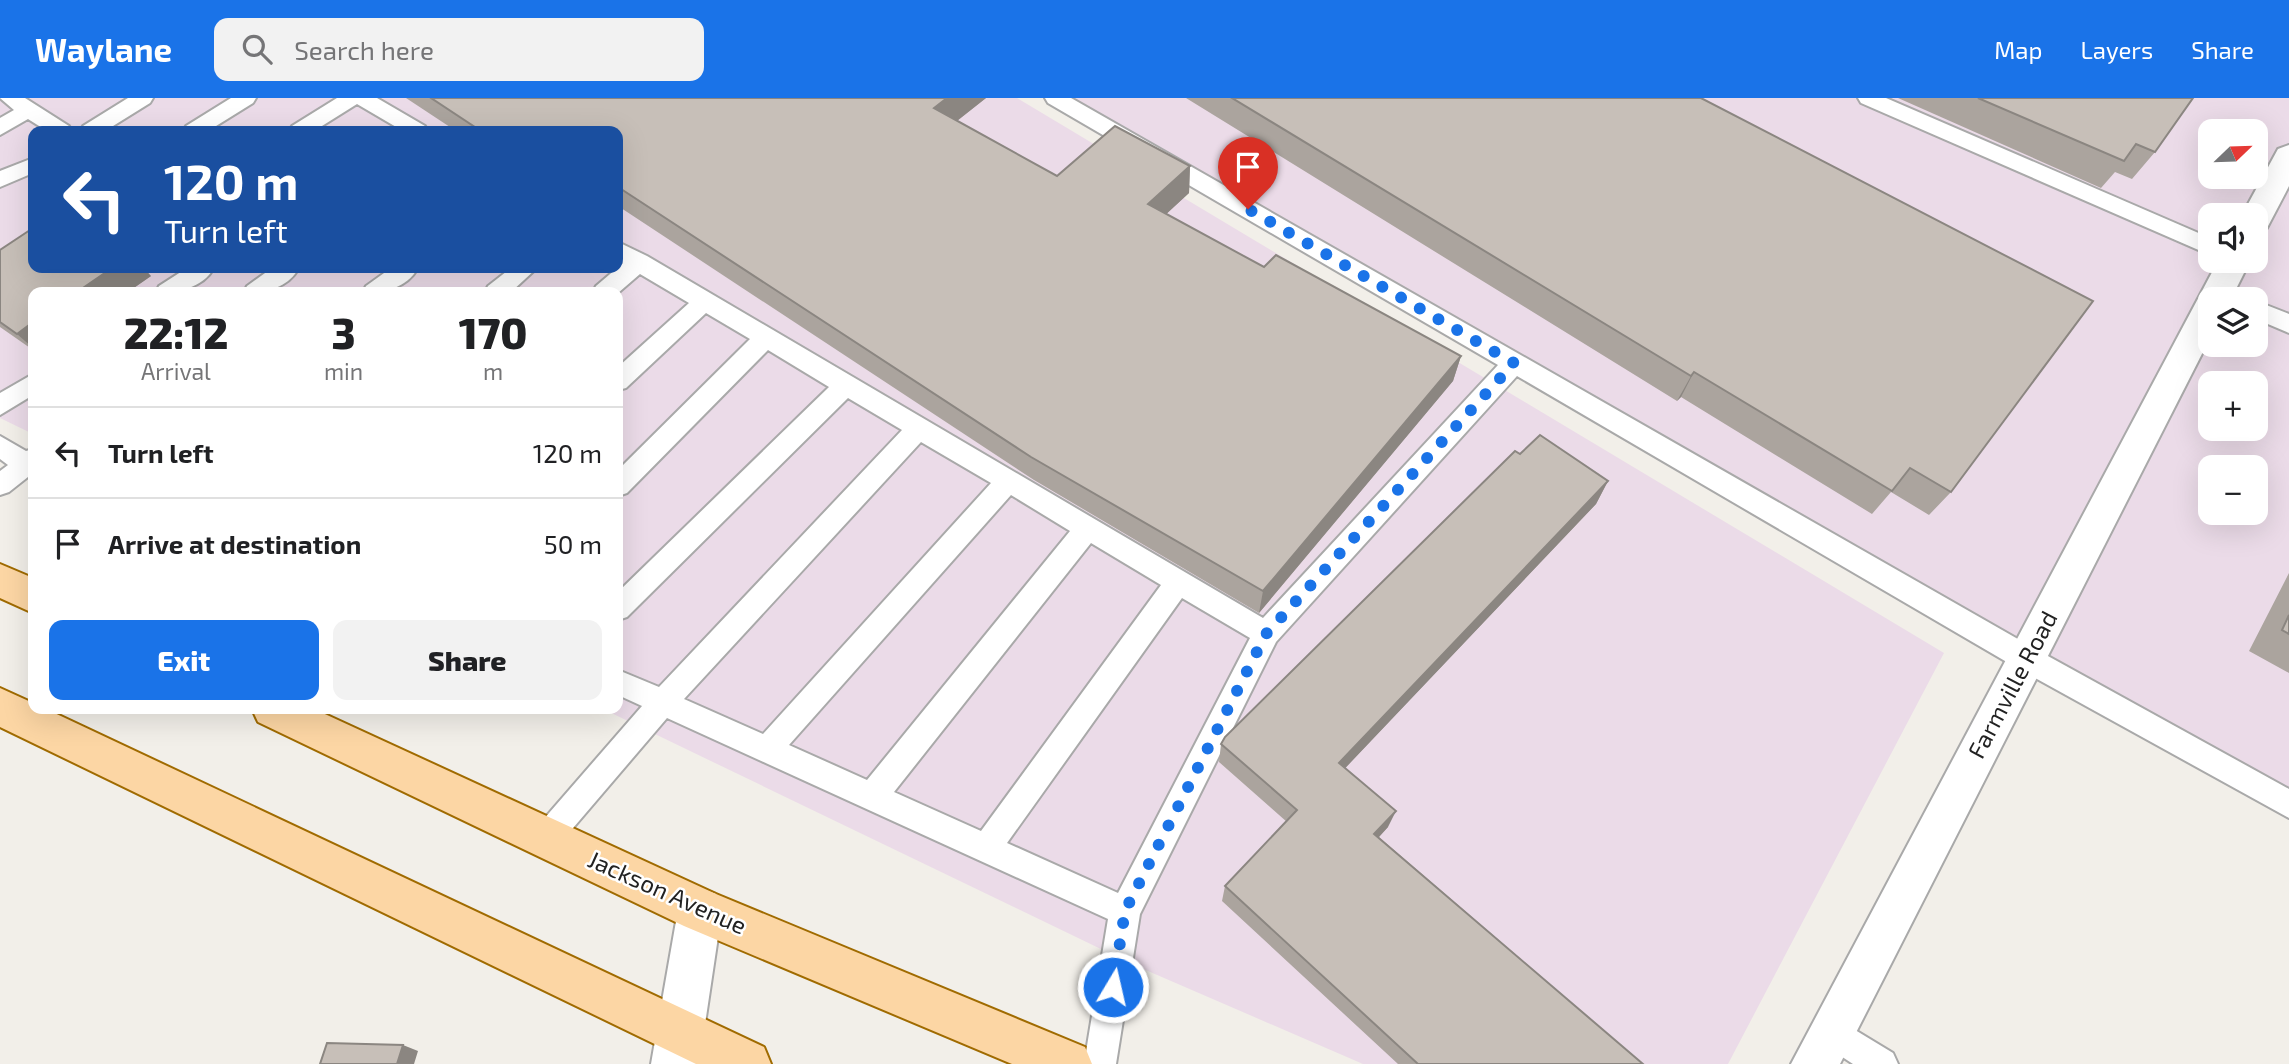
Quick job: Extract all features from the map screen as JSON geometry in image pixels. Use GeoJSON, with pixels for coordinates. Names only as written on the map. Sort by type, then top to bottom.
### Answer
{"type":"FeatureCollection","features":[{"type":"Feature","properties":{"kind":"main road"},"geometry":{"type":"LineString","coordinates":[[0,580],[28,594]]}},
{"type":"Feature","properties":{"kind":"main road"},"geometry":{"type":"LineString","coordinates":[[0,706],[678,1049],[747,1064]]}},
{"type":"Feature","properties":{"kind":"main road","name":"Jackson Avenue"},"geometry":{"type":"LineString","coordinates":[[283,714],[700,910],[1068,1064]]}},
{"type":"Feature","properties":{"kind":"street"},"geometry":{"type":"LineString","coordinates":[[2265,203],[2289,156]]}},
{"type":"Feature","properties":{"kind":"street","name":"Farmville Road"},"geometry":{"type":"LineString","coordinates":[[1824,1048],[2198,338]]}},
{"type":"Feature","properties":{"kind":"street"},"geometry":{"type":"LineString","coordinates":[[678,1049],[700,910]]}},
{"type":"Feature","properties":{"kind":"lane"},"geometry":{"type":"LineString","coordinates":[[10,98],[54,126]]}},
{"type":"Feature","properties":{"kind":"lane"},"geometry":{"type":"LineString","coordinates":[[201,126],[246,98]]}},
{"type":"Feature","properties":{"kind":"lane"},"geometry":{"type":"LineString","coordinates":[[307,126],[352,98]]}},
{"type":"Feature","properties":{"kind":"lane"},"geometry":{"type":"LineString","coordinates":[[362,98],[407,126]]}},
{"type":"Feature","properties":{"kind":"lane"},"geometry":{"type":"LineString","coordinates":[[1055,98],[2027,659],[2289,804]]}},
{"type":"Feature","properties":{"kind":"lane"},"geometry":{"type":"LineString","coordinates":[[1868,98],[2198,242]]}},
{"type":"Feature","properties":{"kind":"lane"},"geometry":{"type":"LineString","coordinates":[[97,126],[134,100]]}},
{"type":"Feature","properties":{"kind":"lane"},"geometry":{"type":"LineString","coordinates":[[0,128],[29,110]]}},
{"type":"Feature","properties":{"kind":"lane"},"geometry":{"type":"LineString","coordinates":[[0,180],[28,167]]}},
{"type":"Feature","properties":{"kind":"lane"},"geometry":{"type":"LineString","coordinates":[[628,256],[1266,634]]}},
{"type":"Feature","properties":{"kind":"lane"},"geometry":{"type":"LineString","coordinates":[[174,287],[195,273]]}},
{"type":"Feature","properties":{"kind":"lane"},"geometry":{"type":"LineString","coordinates":[[262,287],[281,273]]}},
{"type":"Feature","properties":{"kind":"lane"},"geometry":{"type":"LineString","coordinates":[[381,287],[400,273]]}},
{"type":"Feature","properties":{"kind":"lane"},"geometry":{"type":"LineString","coordinates":[[502,287],[520,273]]}},
{"type":"Feature","properties":{"kind":"lane"},"geometry":{"type":"LineString","coordinates":[[623,376],[705,301]]}},
{"type":"Feature","properties":{"kind":"lane"},"geometry":{"type":"LineString","coordinates":[[2268,314],[2289,324]]}},
{"type":"Feature","properties":{"kind":"lane"},"geometry":{"type":"LineString","coordinates":[[623,481],[766,338]]}},
{"type":"Feature","properties":{"kind":"lane"},"geometry":{"type":"LineString","coordinates":[[1100,1064],[1125,911],[1266,634],[1514,363]]}},
{"type":"Feature","properties":{"kind":"lane"},"geometry":{"type":"LineString","coordinates":[[623,604],[846,385]]}},
{"type":"Feature","properties":{"kind":"lane"},"geometry":{"type":"LineString","coordinates":[[0,406],[28,386]]}},
{"type":"Feature","properties":{"kind":"lane"},"geometry":{"type":"LineString","coordinates":[[545,838],[663,702],[919,428]]}},
{"type":"Feature","properties":{"kind":"lane"},"geometry":{"type":"LineString","coordinates":[[0,446],[28,460]]}},
{"type":"Feature","properties":{"kind":"lane"},"geometry":{"type":"LineString","coordinates":[[0,485],[28,463]]}},
{"type":"Feature","properties":{"kind":"lane"},"geometry":{"type":"LineString","coordinates":[[767,750],[1008,481]]}},
{"type":"Feature","properties":{"kind":"lane"},"geometry":{"type":"LineString","coordinates":[[872,797],[1088,528]]}},
{"type":"Feature","properties":{"kind":"lane"},"geometry":{"type":"LineString","coordinates":[[986,848],[1179,582]]}},
{"type":"Feature","properties":{"kind":"lane"},"geometry":{"type":"LineString","coordinates":[[623,684],[1125,911]]}},
{"type":"Feature","properties":{"kind":"lane"},"geometry":{"type":"LineString","coordinates":[[1824,1048],[1882,1064]]}},
{"type":"Feature","properties":{"kind":"shaded area"},"geometry":{"type":"Polygon","coordinates":[[[0,98],[1017,98],[1944,653],[1728,1064],[1363,1064],[1134,965],[613,714],[623,714],[623,287],[28,287],[28,432],[0,418],[0,98]]]}},
{"type":"Feature","properties":{"kind":"shaded area"},"geometry":{"type":"Polygon","coordinates":[[[1060,98],[2289,98],[2289,820],[1060,98]]]}},
{"type":"Feature","properties":{"kind":"building"},"geometry":{"type":"Polygon","coordinates":[[[431,98],[947,98],[934,108],[1057,176],[1115,126],[1190,166],[1148,204],[1264,267],[1276,255],[1461,356],[1263,591],[1031,457],[623,190],[623,126],[473,126],[431,98]]]}},
{"type":"Feature","properties":{"kind":"building"},"geometry":{"type":"Polygon","coordinates":[[[1232,98],[1701,98],[2093,301],[1951,492],[1910,468],[1892,491],[1694,372],[1691,376],[1232,98]]]}},
{"type":"Feature","properties":{"kind":"building"},"geometry":{"type":"Polygon","coordinates":[[[1978,98],[2193,98],[2155,152],[2136,144],[2124,161],[1978,98]]]}},
{"type":"Feature","properties":{"kind":"building"},"geometry":{"type":"Polygon","coordinates":[[[28,231],[28,273],[105,273],[84,287],[28,287],[28,326],[17,334],[0,322],[0,250],[28,231]]]}},
{"type":"Feature","properties":{"kind":"building"},"geometry":{"type":"Polygon","coordinates":[[[1540,435],[1608,481],[1339,763],[1396,811],[1374,834],[1643,1064],[1418,1064],[1225,886],[1297,810],[1221,744],[1225,737],[1515,451],[1520,454],[1540,435]]]}},
{"type":"Feature","properties":{"kind":"building"},"geometry":{"type":"Polygon","coordinates":[[[2289,615],[2289,634],[2282,630],[2289,615]]]}},
{"type":"Feature","properties":{"kind":"building"},"geometry":{"type":"Polygon","coordinates":[[[327,1043],[403,1045],[397,1064],[320,1064],[327,1043]]]}},
{"type":"Feature","properties":{"kind":"route"},"geometry":{"type":"LineString","coordinates":[[1113,987],[1125,911],[1266,634],[1514,363],[1248,209]]}}]}
